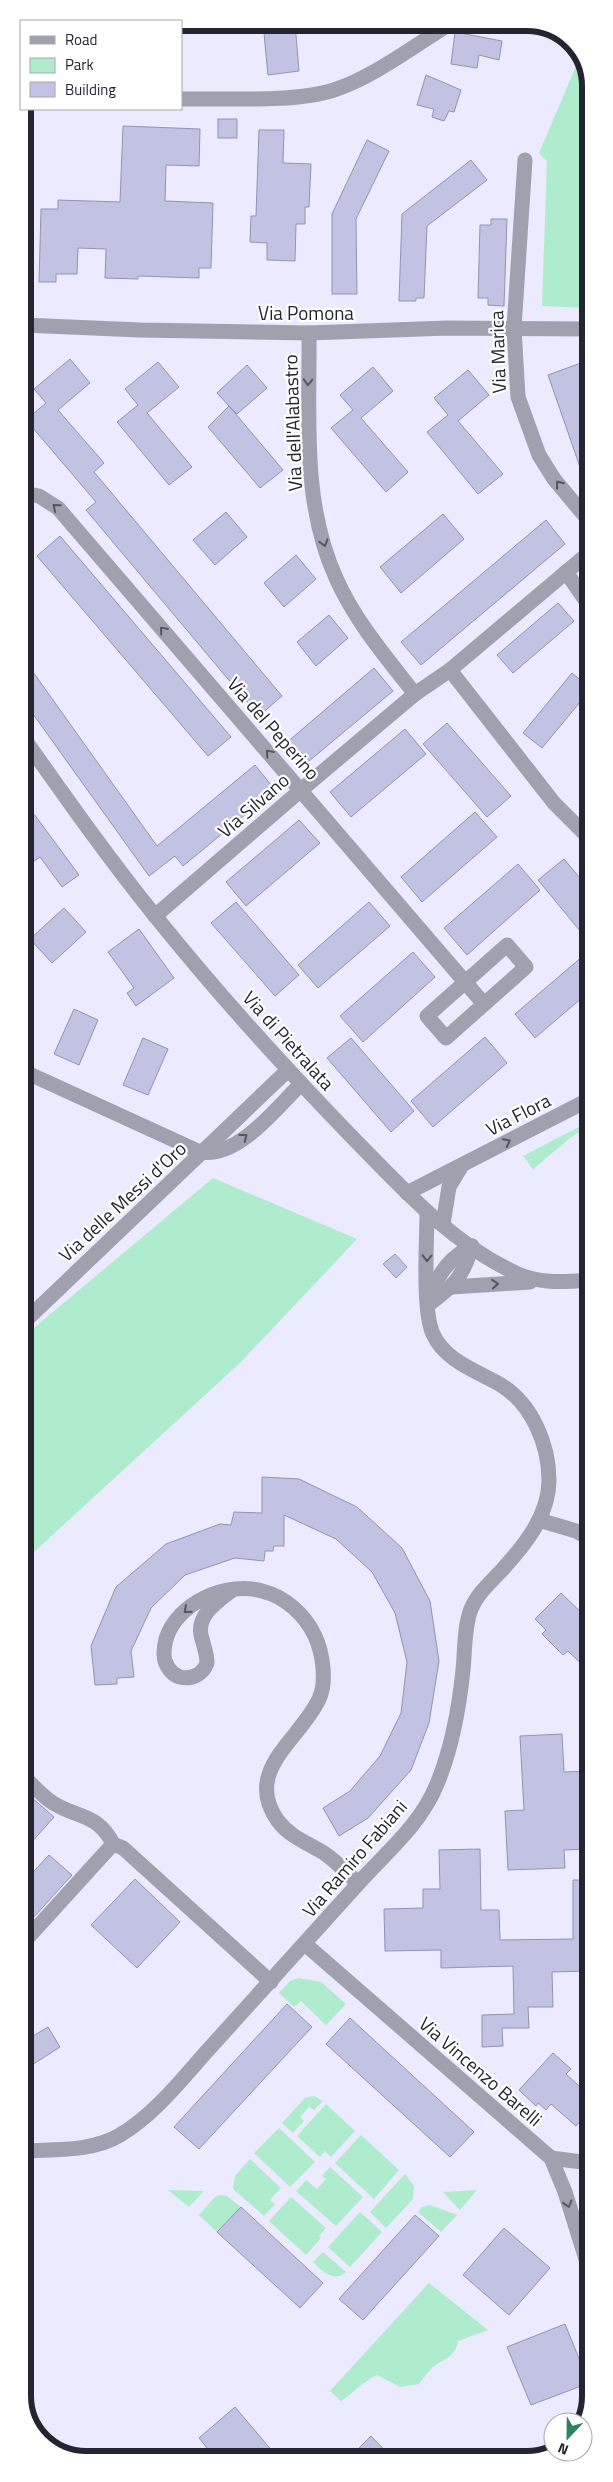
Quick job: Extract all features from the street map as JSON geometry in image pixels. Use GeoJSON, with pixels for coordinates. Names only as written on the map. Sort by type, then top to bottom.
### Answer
{"type":"FeatureCollection","features":[{"type":"Feature","properties":{"kind":"street"},"geometry":{"type":"LineString","coordinates":[[182,99],[302,96],[336,90],[371,72],[438,31]]}},
{"type":"Feature","properties":{"kind":"street","name":"Via Marica"},"geometry":{"type":"LineString","coordinates":[[526,160],[514,328],[518,396],[529,432],[539,455],[554,479],[582,512]]}},
{"type":"Feature","properties":{"kind":"street","name":"Via Pomona"},"geometry":{"type":"LineString","coordinates":[[31,325],[140,330],[309,333],[514,328],[582,329]]}},
{"type":"Feature","properties":{"kind":"street","name":"Via dell'Alabastro"},"geometry":{"type":"LineString","coordinates":[[309,333],[309,450],[312,487],[323,542],[337,579],[361,622],[415,694]]}},
{"type":"Feature","properties":{"kind":"street","name":"Via del Peperino"},"geometry":{"type":"LineString","coordinates":[[31,495],[38,496],[58,508],[484,1004]]}},
{"type":"Feature","properties":{"kind":"street","name":"Via Silvano"},"geometry":{"type":"LineString","coordinates":[[155,916],[415,694],[450,670],[582,559]]}},
{"type":"Feature","properties":{"kind":"street"},"geometry":{"type":"LineString","coordinates":[[566,572],[582,595]]}},
{"type":"Feature","properties":{"kind":"street"},"geometry":{"type":"LineString","coordinates":[[450,670],[554,802],[582,831]]}},
{"type":"Feature","properties":{"kind":"street","name":"Via di Pietralata"},"geometry":{"type":"LineString","coordinates":[[31,748],[155,916],[288,1070],[407,1193],[472,1246],[509,1270],[538,1281],[582,1280]]}},
{"type":"Feature","properties":{"kind":"street"},"geometry":{"type":"LineString","coordinates":[[507,945],[526,966],[446,1038],[427,1016],[465,982],[507,945]]}},
{"type":"Feature","properties":{"kind":"street"},"geometry":{"type":"LineString","coordinates":[[31,1075],[200,1152],[288,1070]]}},
{"type":"Feature","properties":{"kind":"street","name":"Via delle Messi d'Oro"},"geometry":{"type":"LineString","coordinates":[[31,1315],[200,1152],[216,1154],[228,1149],[258,1126],[301,1084]]}},
{"type":"Feature","properties":{"kind":"street","name":"Via Flora"},"geometry":{"type":"LineString","coordinates":[[407,1193],[582,1104]]}},
{"type":"Feature","properties":{"kind":"street","name":"Via Flora"},"geometry":{"type":"LineString","coordinates":[[443,1224],[448,1187],[464,1164]]}},
{"type":"Feature","properties":{"kind":"street","name":"Via Ramiro Fabiani"},"geometry":{"type":"LineString","coordinates":[[31,2150],[94,2146],[124,2132],[151,2112],[306,1944],[358,1883],[408,1832],[425,1808],[437,1785],[451,1744],[459,1703],[470,1612],[478,1595],[523,1546],[539,1520],[548,1495],[548,1465],[542,1440],[528,1410],[502,1386],[455,1360],[444,1350],[430,1328],[428,1316],[428,1212]]}},
{"type":"Feature","properties":{"kind":"street"},"geometry":{"type":"LineString","coordinates":[[428,1305],[452,1287],[464,1270],[472,1246]]}},
{"type":"Feature","properties":{"kind":"street","name":"Via Ramiro Fabiani"},"geometry":{"type":"LineString","coordinates":[[428,1305],[439,1275],[458,1254],[472,1246]]}},
{"type":"Feature","properties":{"kind":"street"},"geometry":{"type":"LineString","coordinates":[[452,1287],[538,1281]]}},
{"type":"Feature","properties":{"kind":"street"},"geometry":{"type":"LineString","coordinates":[[539,1520],[567,1528],[582,1535]]}},
{"type":"Feature","properties":{"kind":"street"},"geometry":{"type":"LineString","coordinates":[[231,1590],[212,1606],[202,1621],[201,1633],[207,1656],[205,1668],[190,1678],[174,1674],[164,1656],[164,1647],[170,1626],[193,1604],[209,1596],[231,1590],[253,1589],[275,1595],[298,1612],[316,1638],[323,1667],[323,1682],[320,1698],[310,1716],[271,1768],[267,1780],[268,1802],[286,1830],[295,1838],[324,1854],[358,1883]]}},
{"type":"Feature","properties":{"kind":"street"},"geometry":{"type":"LineString","coordinates":[[31,1783],[53,1803],[96,1822],[107,1831],[113,1844],[123,1848],[271,1982]]}},
{"type":"Feature","properties":{"kind":"street"},"geometry":{"type":"LineString","coordinates":[[31,1935],[113,1844]]}},
{"type":"Feature","properties":{"kind":"street","name":"Via Vincenzo Barelli"},"geometry":{"type":"LineString","coordinates":[[306,1944],[551,2158],[565,2192],[582,2247]]}},
{"type":"Feature","properties":{"kind":"street"},"geometry":{"type":"LineString","coordinates":[[551,2158],[582,2163]]}},
{"type":"Feature","properties":{"kind":"green space"},"geometry":{"type":"Polygon","coordinates":[[[577,64],[582,86],[582,308],[542,306],[547,161],[539,153],[577,64]]]}},
{"type":"Feature","properties":{"kind":"green space"},"geometry":{"type":"Polygon","coordinates":[[[582,1125],[582,1131],[574,1135],[533,1169],[523,1156],[582,1125]]]}},
{"type":"Feature","properties":{"kind":"green space"},"geometry":{"type":"Polygon","coordinates":[[[213,1178],[357,1239],[241,1362],[31,1555],[31,1330],[213,1178]]]}},
{"type":"Feature","properties":{"kind":"green space"},"geometry":{"type":"Polygon","coordinates":[[[298,1978],[321,1982],[346,2004],[326,2025],[301,2001],[294,2007],[279,1993],[290,1981],[298,1978]]]}},
{"type":"Feature","properties":{"kind":"green space"},"geometry":{"type":"Polygon","coordinates":[[[314,2096],[323,2101],[314,2110],[309,2107],[300,2117],[304,2121],[293,2133],[282,2123],[305,2098],[314,2096]]]}},
{"type":"Feature","properties":{"kind":"green space"},"geometry":{"type":"Polygon","coordinates":[[[326,2104],[355,2131],[331,2157],[325,2151],[320,2157],[297,2136],[326,2104]]]}},
{"type":"Feature","properties":{"kind":"green space"},"geometry":{"type":"Polygon","coordinates":[[[279,2128],[315,2162],[290,2187],[254,2153],[279,2128]]]}},
{"type":"Feature","properties":{"kind":"green space"},"geometry":{"type":"Polygon","coordinates":[[[361,2135],[399,2170],[374,2199],[335,2163],[361,2135]]]}},
{"type":"Feature","properties":{"kind":"green space"},"geometry":{"type":"Polygon","coordinates":[[[250,2159],[281,2188],[270,2200],[275,2204],[264,2216],[233,2189],[235,2176],[250,2159]]]}},
{"type":"Feature","properties":{"kind":"green space"},"geometry":{"type":"Polygon","coordinates":[[[330,2167],[363,2197],[336,2226],[296,2191],[306,2180],[317,2189],[326,2179],[322,2176],[330,2167]]]}},
{"type":"Feature","properties":{"kind":"green space"},"geometry":{"type":"Polygon","coordinates":[[[405,2174],[414,2186],[413,2199],[386,2228],[370,2212],[405,2174]]]}},
{"type":"Feature","properties":{"kind":"green space"},"geometry":{"type":"Polygon","coordinates":[[[169,2190],[204,2191],[189,2207],[169,2190]]]}},
{"type":"Feature","properties":{"kind":"green space"},"geometry":{"type":"Polygon","coordinates":[[[477,2190],[460,2210],[443,2192],[477,2190]]]}},
{"type":"Feature","properties":{"kind":"green space"},"geometry":{"type":"Polygon","coordinates":[[[220,2195],[227,2196],[241,2207],[217,2232],[199,2215],[215,2197],[220,2195]]]}},
{"type":"Feature","properties":{"kind":"green space"},"geometry":{"type":"Polygon","coordinates":[[[291,2197],[326,2228],[319,2236],[321,2238],[306,2255],[269,2221],[291,2197]]]}},
{"type":"Feature","properties":{"kind":"green space"},"geometry":{"type":"Polygon","coordinates":[[[430,2205],[457,2215],[441,2232],[418,2212],[422,2207],[430,2205]]]}},
{"type":"Feature","properties":{"kind":"green space"},"geometry":{"type":"Polygon","coordinates":[[[360,2212],[382,2232],[350,2267],[328,2247],[360,2212]]]}},
{"type":"Feature","properties":{"kind":"green space"},"geometry":{"type":"Polygon","coordinates":[[[323,2252],[346,2272],[342,2275],[333,2276],[320,2269],[313,2262],[323,2252]]]}},
{"type":"Feature","properties":{"kind":"green space"},"geometry":{"type":"Polygon","coordinates":[[[429,2283],[488,2330],[458,2341],[455,2351],[432,2368],[419,2384],[400,2387],[377,2375],[367,2380],[341,2401],[330,2391],[429,2283]]]}},
{"type":"Feature","properties":{"kind":"building"},"geometry":{"type":"Polygon","coordinates":[[[264,31],[296,31],[299,71],[268,75],[264,31]]]}},
{"type":"Feature","properties":{"kind":"building"},"geometry":{"type":"Polygon","coordinates":[[[455,32],[502,41],[499,60],[479,55],[477,68],[451,64],[455,32]]]}},
{"type":"Feature","properties":{"kind":"building"},"geometry":{"type":"Polygon","coordinates":[[[426,75],[461,90],[454,112],[449,111],[444,121],[432,117],[434,109],[417,105],[426,75]]]}},
{"type":"Feature","properties":{"kind":"building"},"geometry":{"type":"Polygon","coordinates":[[[218,119],[237,119],[237,138],[218,138],[218,119]]]}},
{"type":"Feature","properties":{"kind":"building"},"geometry":{"type":"Polygon","coordinates":[[[123,126],[200,129],[199,166],[166,165],[165,201],[213,203],[211,268],[199,268],[199,278],[138,276],[138,279],[105,278],[106,249],[78,248],[77,274],[56,274],[56,282],[39,282],[41,209],[58,209],[58,200],[120,202],[123,126]]]}},
{"type":"Feature","properties":{"kind":"building"},"geometry":{"type":"Polygon","coordinates":[[[259,130],[284,130],[283,163],[311,164],[309,207],[305,207],[305,224],[296,224],[295,261],[267,260],[267,243],[250,242],[251,216],[256,216],[259,130]]]}},
{"type":"Feature","properties":{"kind":"building"},"geometry":{"type":"Polygon","coordinates":[[[367,140],[389,151],[356,219],[357,294],[332,294],[332,214],[367,140]]]}},
{"type":"Feature","properties":{"kind":"building"},"geometry":{"type":"Polygon","coordinates":[[[471,160],[487,180],[427,226],[424,298],[416,298],[416,301],[399,301],[402,214],[471,160]]]}},
{"type":"Feature","properties":{"kind":"building"},"geometry":{"type":"Polygon","coordinates":[[[491,219],[507,219],[504,306],[488,305],[488,298],[478,298],[480,225],[491,225],[491,219]]]}},
{"type":"Feature","properties":{"kind":"building"},"geometry":{"type":"Polygon","coordinates":[[[70,359],[90,383],[58,410],[104,463],[94,472],[282,696],[259,716],[86,510],[96,502],[31,426],[31,416],[46,403],[34,389],[70,359]]]}},
{"type":"Feature","properties":{"kind":"building"},"geometry":{"type":"Polygon","coordinates":[[[158,362],[179,387],[147,413],[192,467],[169,485],[117,422],[138,405],[125,389],[158,362]]]}},
{"type":"Feature","properties":{"kind":"building"},"geometry":{"type":"Polygon","coordinates":[[[582,363],[582,473],[548,375],[582,363]]]}},
{"type":"Feature","properties":{"kind":"building"},"geometry":{"type":"Polygon","coordinates":[[[247,365],[267,388],[237,414],[217,393],[247,365]]]}},
{"type":"Feature","properties":{"kind":"building"},"geometry":{"type":"Polygon","coordinates":[[[373,367],[393,391],[361,418],[408,472],[386,492],[331,428],[353,410],[340,395],[373,367]]]}},
{"type":"Feature","properties":{"kind":"building"},"geometry":{"type":"Polygon","coordinates":[[[468,370],[489,395],[458,421],[503,474],[478,494],[427,432],[448,415],[434,398],[468,370]]]}},
{"type":"Feature","properties":{"kind":"building"},"geometry":{"type":"Polygon","coordinates":[[[229,406],[283,470],[260,488],[208,427],[229,406]]]}},
{"type":"Feature","properties":{"kind":"building"},"geometry":{"type":"Polygon","coordinates":[[[226,512],[247,537],[215,565],[193,540],[226,512]]]}},
{"type":"Feature","properties":{"kind":"building"},"geometry":{"type":"Polygon","coordinates":[[[443,514],[464,539],[401,593],[380,567],[443,514]]]}},
{"type":"Feature","properties":{"kind":"building"},"geometry":{"type":"Polygon","coordinates":[[[546,520],[565,544],[421,665],[401,642],[546,520]]]}},
{"type":"Feature","properties":{"kind":"building"},"geometry":{"type":"Polygon","coordinates":[[[60,536],[231,737],[208,756],[37,556],[60,536]]]}},
{"type":"Feature","properties":{"kind":"building"},"geometry":{"type":"Polygon","coordinates":[[[296,555],[316,579],[284,607],[264,583],[296,555]]]}},
{"type":"Feature","properties":{"kind":"building"},"geometry":{"type":"Polygon","coordinates":[[[558,603],[574,621],[513,673],[497,655],[558,603]]]}},
{"type":"Feature","properties":{"kind":"building"},"geometry":{"type":"Polygon","coordinates":[[[329,615],[348,638],[316,666],[297,642],[329,615]]]}},
{"type":"Feature","properties":{"kind":"building"},"geometry":{"type":"Polygon","coordinates":[[[374,668],[393,691],[303,766],[285,744],[374,668]]]}},
{"type":"Feature","properties":{"kind":"building"},"geometry":{"type":"Polygon","coordinates":[[[31,669],[157,846],[255,765],[275,790],[183,866],[175,856],[149,876],[31,711],[31,669]]]}},
{"type":"Feature","properties":{"kind":"building"},"geometry":{"type":"Polygon","coordinates":[[[572,673],[582,681],[582,700],[542,748],[523,733],[572,673]]]}},
{"type":"Feature","properties":{"kind":"building"},"geometry":{"type":"Polygon","coordinates":[[[447,723],[511,796],[487,817],[423,744],[447,723]]]}},
{"type":"Feature","properties":{"kind":"building"},"geometry":{"type":"Polygon","coordinates":[[[405,729],[426,754],[351,817],[330,792],[405,729]]]}},
{"type":"Feature","properties":{"kind":"building"},"geometry":{"type":"Polygon","coordinates":[[[475,812],[497,837],[422,902],[401,877],[475,812]]]}},
{"type":"Feature","properties":{"kind":"building"},"geometry":{"type":"Polygon","coordinates":[[[34,814],[79,875],[62,887],[40,857],[31,863],[31,816],[34,814]]]}},
{"type":"Feature","properties":{"kind":"building"},"geometry":{"type":"Polygon","coordinates":[[[299,820],[320,843],[246,906],[226,882],[299,820]]]}},
{"type":"Feature","properties":{"kind":"building"},"geometry":{"type":"Polygon","coordinates":[[[564,859],[582,880],[582,933],[538,880],[564,859]]]}},
{"type":"Feature","properties":{"kind":"building"},"geometry":{"type":"Polygon","coordinates":[[[518,864],[540,890],[467,955],[444,928],[518,864]]]}},
{"type":"Feature","properties":{"kind":"building"},"geometry":{"type":"Polygon","coordinates":[[[236,902],[299,975],[275,996],[211,923],[236,902]]]}},
{"type":"Feature","properties":{"kind":"building"},"geometry":{"type":"Polygon","coordinates":[[[369,902],[390,926],[318,988],[298,965],[369,902]]]}},
{"type":"Feature","properties":{"kind":"building"},"geometry":{"type":"Polygon","coordinates":[[[64,908],[86,932],[52,963],[31,938],[64,908]]]}},
{"type":"Feature","properties":{"kind":"building"},"geometry":{"type":"Polygon","coordinates":[[[139,929],[174,978],[136,1006],[127,993],[134,988],[108,952],[139,929]]]}},
{"type":"Feature","properties":{"kind":"building"},"geometry":{"type":"Polygon","coordinates":[[[413,952],[435,977],[363,1042],[340,1016],[413,952]]]}},
{"type":"Feature","properties":{"kind":"building"},"geometry":{"type":"Polygon","coordinates":[[[582,957],[582,998],[535,1038],[515,1014],[582,957]]]}},
{"type":"Feature","properties":{"kind":"building"},"geometry":{"type":"Polygon","coordinates":[[[74,1009],[98,1020],[79,1065],[54,1054],[74,1009]]]}},
{"type":"Feature","properties":{"kind":"building"},"geometry":{"type":"Polygon","coordinates":[[[485,1037],[507,1063],[433,1127],[411,1101],[485,1037]]]}},
{"type":"Feature","properties":{"kind":"building"},"geometry":{"type":"Polygon","coordinates":[[[143,1038],[168,1049],[148,1095],[123,1085],[143,1038]]]}},
{"type":"Feature","properties":{"kind":"building"},"geometry":{"type":"Polygon","coordinates":[[[351,1038],[414,1111],[391,1132],[327,1058],[351,1038]]]}},
{"type":"Feature","properties":{"kind":"building"},"geometry":{"type":"Polygon","coordinates":[[[395,1254],[407,1267],[396,1278],[383,1264],[395,1254]]]}},
{"type":"Feature","properties":{"kind":"building"},"geometry":{"type":"Polygon","coordinates":[[[262,1477],[299,1479],[357,1507],[402,1548],[430,1601],[439,1661],[429,1723],[411,1770],[368,1818],[339,1836],[323,1808],[350,1791],[380,1756],[401,1713],[407,1662],[395,1613],[372,1572],[336,1539],[284,1515],[284,1546],[274,1546],[273,1551],[265,1551],[264,1561],[235,1558],[185,1575],[151,1608],[131,1651],[134,1677],[117,1678],[117,1684],[95,1685],[91,1646],[116,1587],[166,1544],[220,1524],[231,1525],[234,1512],[262,1513],[262,1477]]]}},
{"type":"Feature","properties":{"kind":"building"},"geometry":{"type":"Polygon","coordinates":[[[561,1593],[582,1613],[582,1664],[568,1651],[563,1655],[542,1634],[546,1630],[535,1619],[561,1593]]]}},
{"type":"Feature","properties":{"kind":"building"},"geometry":{"type":"Polygon","coordinates":[[[562,1734],[564,1772],[582,1771],[582,1849],[564,1850],[565,1868],[508,1870],[505,1811],[524,1810],[520,1736],[562,1734]]]}},
{"type":"Feature","properties":{"kind":"building"},"geometry":{"type":"Polygon","coordinates":[[[31,1797],[54,1817],[31,1843],[31,1797]]]}},
{"type":"Feature","properties":{"kind":"building"},"geometry":{"type":"Polygon","coordinates":[[[480,1849],[481,1910],[499,1910],[500,1940],[573,1939],[573,1880],[582,1880],[582,1971],[552,1972],[553,2007],[528,2007],[529,2028],[502,2028],[503,2046],[482,2047],[482,2015],[514,2014],[513,1966],[441,1968],[441,1950],[385,1951],[384,1909],[423,1908],[423,1889],[440,1889],[439,1850],[480,1849]]]}},
{"type":"Feature","properties":{"kind":"building"},"geometry":{"type":"Polygon","coordinates":[[[49,1855],[72,1875],[31,1920],[31,1874],[49,1855]]]}},
{"type":"Feature","properties":{"kind":"building"},"geometry":{"type":"Polygon","coordinates":[[[135,1879],[180,1922],[137,1968],[91,1925],[135,1879]]]}},
{"type":"Feature","properties":{"kind":"building"},"geometry":{"type":"Polygon","coordinates":[[[287,2004],[312,2027],[199,2149],[174,2127],[287,2004]]]}},
{"type":"Feature","properties":{"kind":"building"},"geometry":{"type":"Polygon","coordinates":[[[350,2018],[474,2132],[450,2157],[326,2044],[350,2018]]]}},
{"type":"Feature","properties":{"kind":"building"},"geometry":{"type":"Polygon","coordinates":[[[48,2027],[60,2047],[31,2066],[31,2037],[48,2027]]]}},
{"type":"Feature","properties":{"kind":"building"},"geometry":{"type":"Polygon","coordinates":[[[553,2053],[571,2069],[566,2074],[582,2089],[582,2119],[576,2126],[551,2104],[546,2110],[538,2103],[536,2106],[519,2090],[553,2053]]]}},
{"type":"Feature","properties":{"kind":"building"},"geometry":{"type":"Polygon","coordinates":[[[241,2207],[323,2283],[300,2308],[217,2232],[241,2207]]]}},
{"type":"Feature","properties":{"kind":"building"},"geometry":{"type":"Polygon","coordinates":[[[415,2215],[439,2236],[363,2320],[339,2299],[415,2215]]]}},
{"type":"Feature","properties":{"kind":"building"},"geometry":{"type":"Polygon","coordinates":[[[504,2228],[550,2268],[509,2315],[463,2275],[504,2228]]]}},
{"type":"Feature","properties":{"kind":"building"},"geometry":{"type":"Polygon","coordinates":[[[565,2324],[582,2366],[582,2386],[531,2405],[507,2347],[565,2324]]]}},
{"type":"Feature","properties":{"kind":"building"},"geometry":{"type":"Polygon","coordinates":[[[235,2407],[272,2451],[210,2451],[199,2438],[235,2407]]]}},
{"type":"Feature","properties":{"kind":"building"},"geometry":{"type":"Polygon","coordinates":[[[371,2436],[385,2451],[356,2451],[371,2436]]]}}]}
